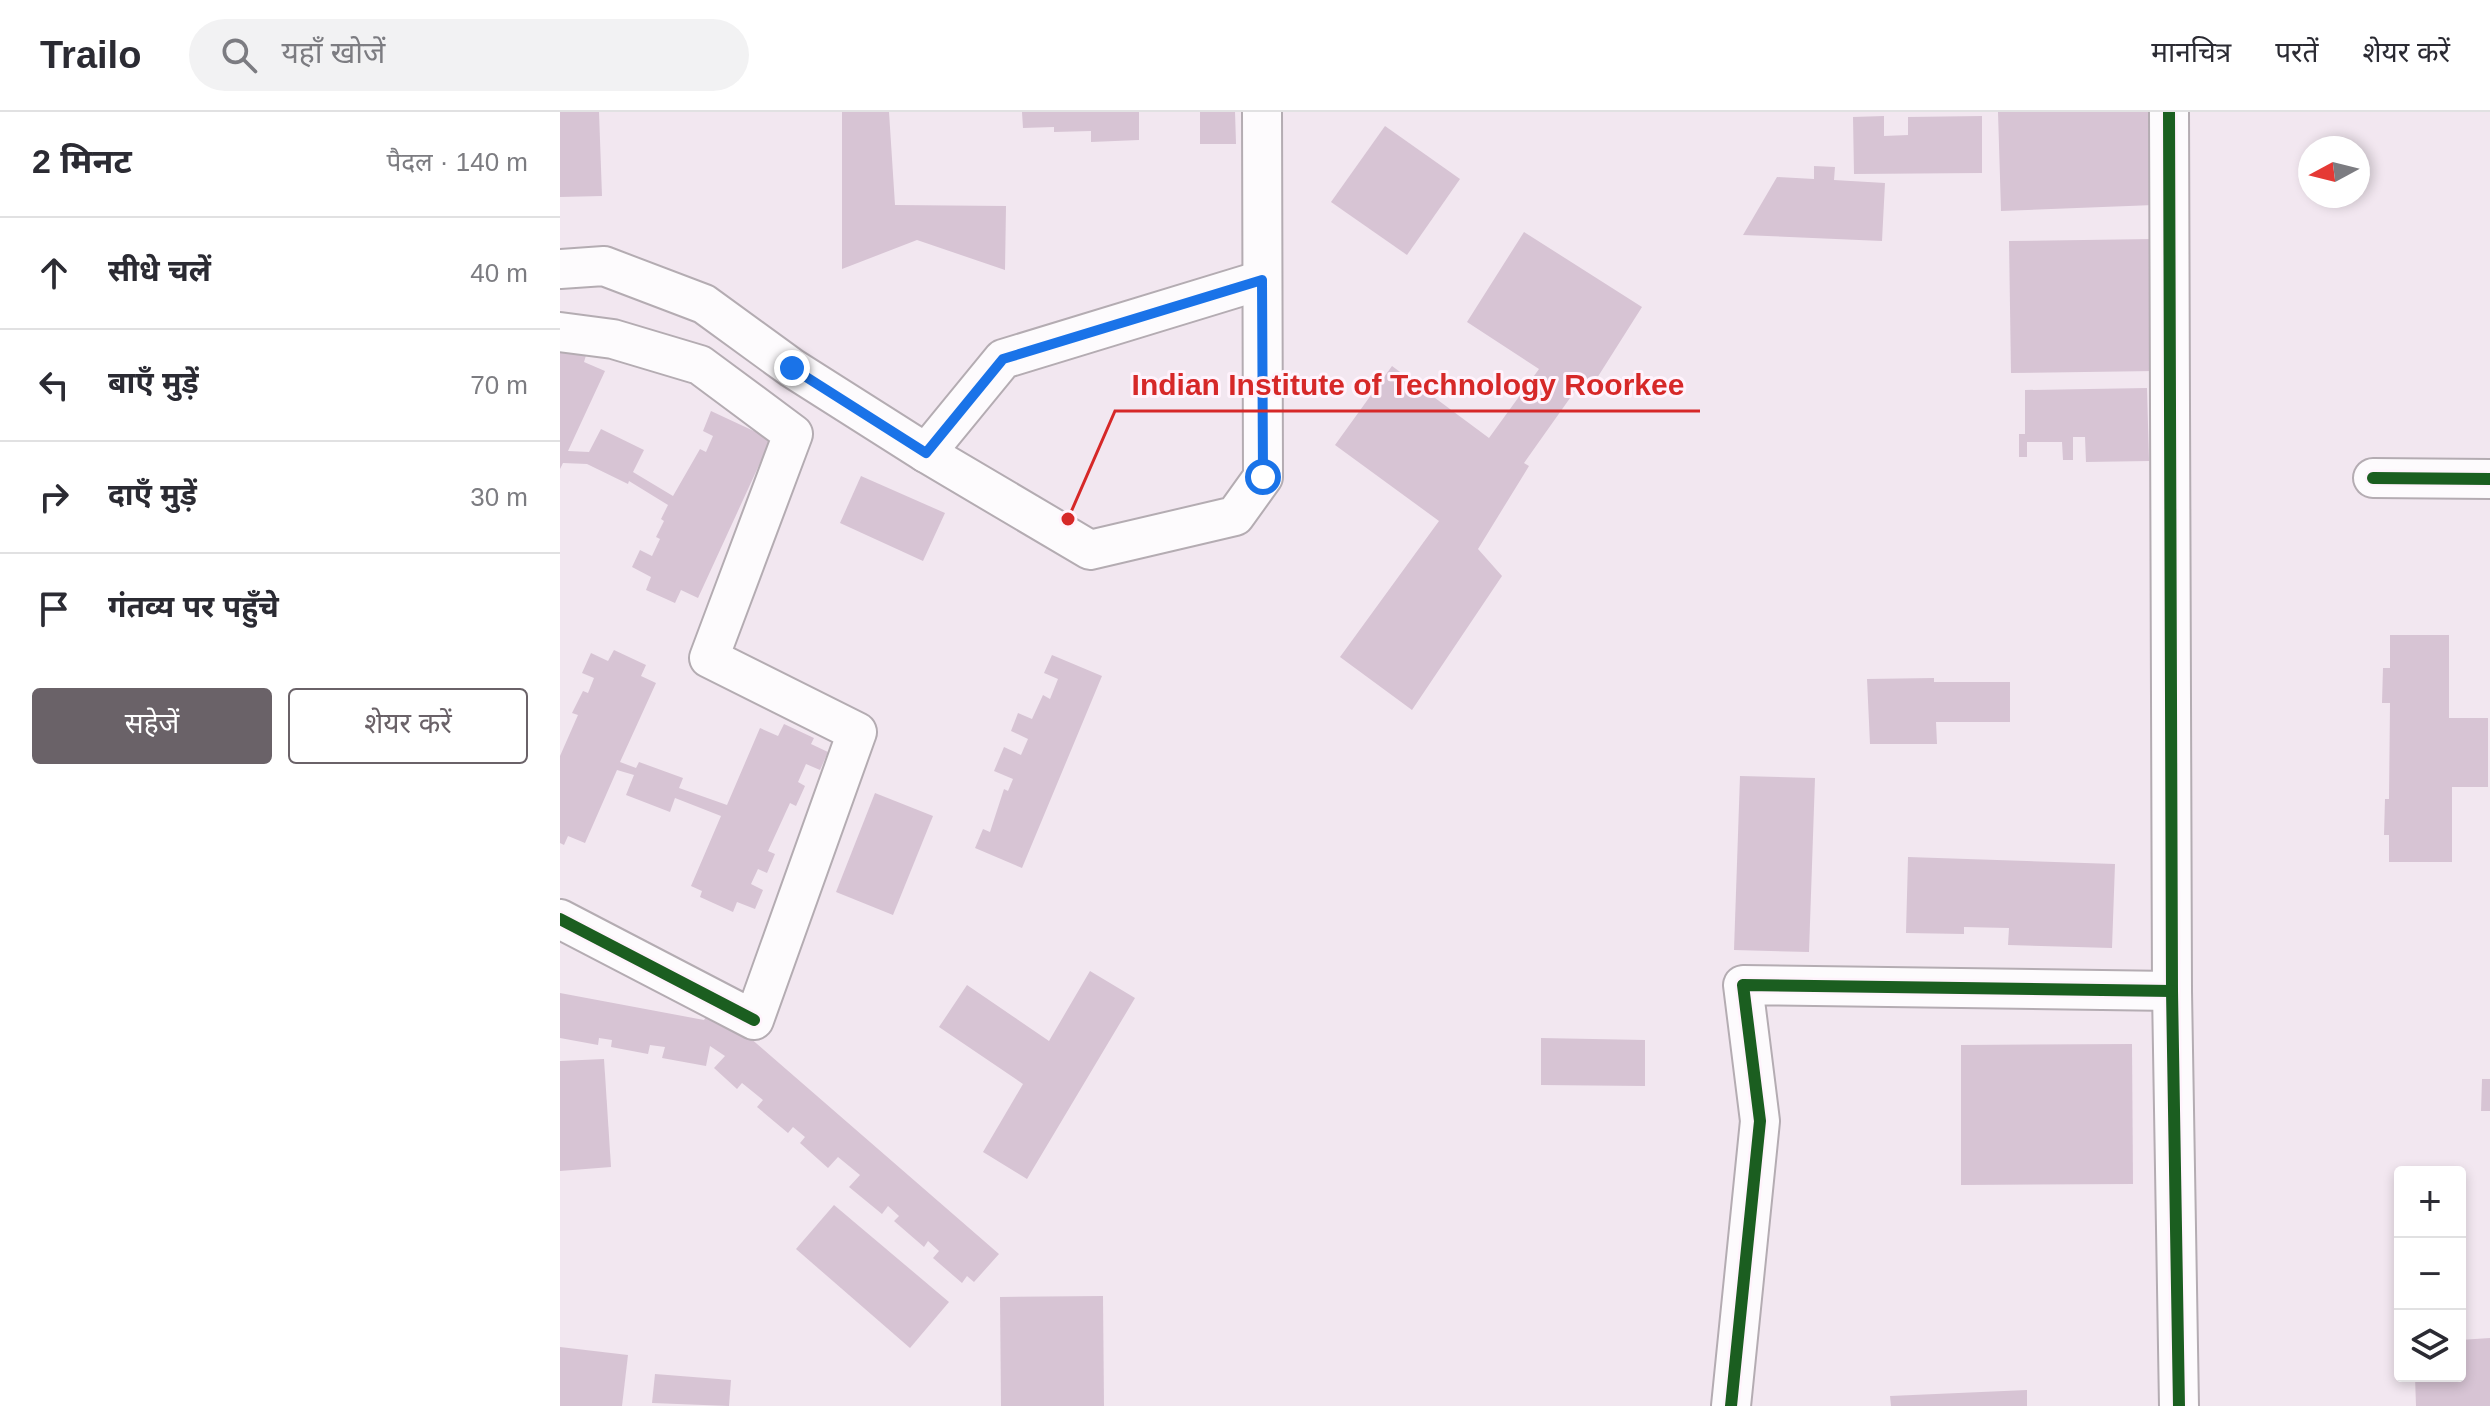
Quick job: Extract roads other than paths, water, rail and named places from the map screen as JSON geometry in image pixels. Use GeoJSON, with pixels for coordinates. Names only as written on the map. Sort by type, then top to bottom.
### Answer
{"type":"FeatureCollection","features":[{"type":"Feature","properties":{"kind":"street"},"geometry":{"type":"LineString","coordinates":[[560,269],[604,266],[704,304],[792,368],[926,453],[1090,550],[1235,516],[1263,477],[1262,112]]}},
{"type":"Feature","properties":{"kind":"street"},"geometry":{"type":"LineString","coordinates":[[2169,112],[2172,991],[2179,1406]]}},
{"type":"Feature","properties":{"kind":"street"},"geometry":{"type":"LineString","coordinates":[[926,453],[1003,359],[1262,280]]}},
{"type":"Feature","properties":{"kind":"street"},"geometry":{"type":"LineString","coordinates":[[560,332],[613,339],[700,365],[793,434],[709,658],[857,732],[754,1020],[560,919]]}},
{"type":"Feature","properties":{"kind":"street"},"geometry":{"type":"LineString","coordinates":[[2373,478],[2490,479]]}},
{"type":"Feature","properties":{"kind":"street"},"geometry":{"type":"LineString","coordinates":[[1731,1406],[1760,1121],[1743,985],[2172,991]]}},
{"type":"Feature","properties":{"kind":"place","name":"Indian Institute of Technology Roorkee"},"geometry":{"type":"Point","coordinates":[1068,519]}}]}
